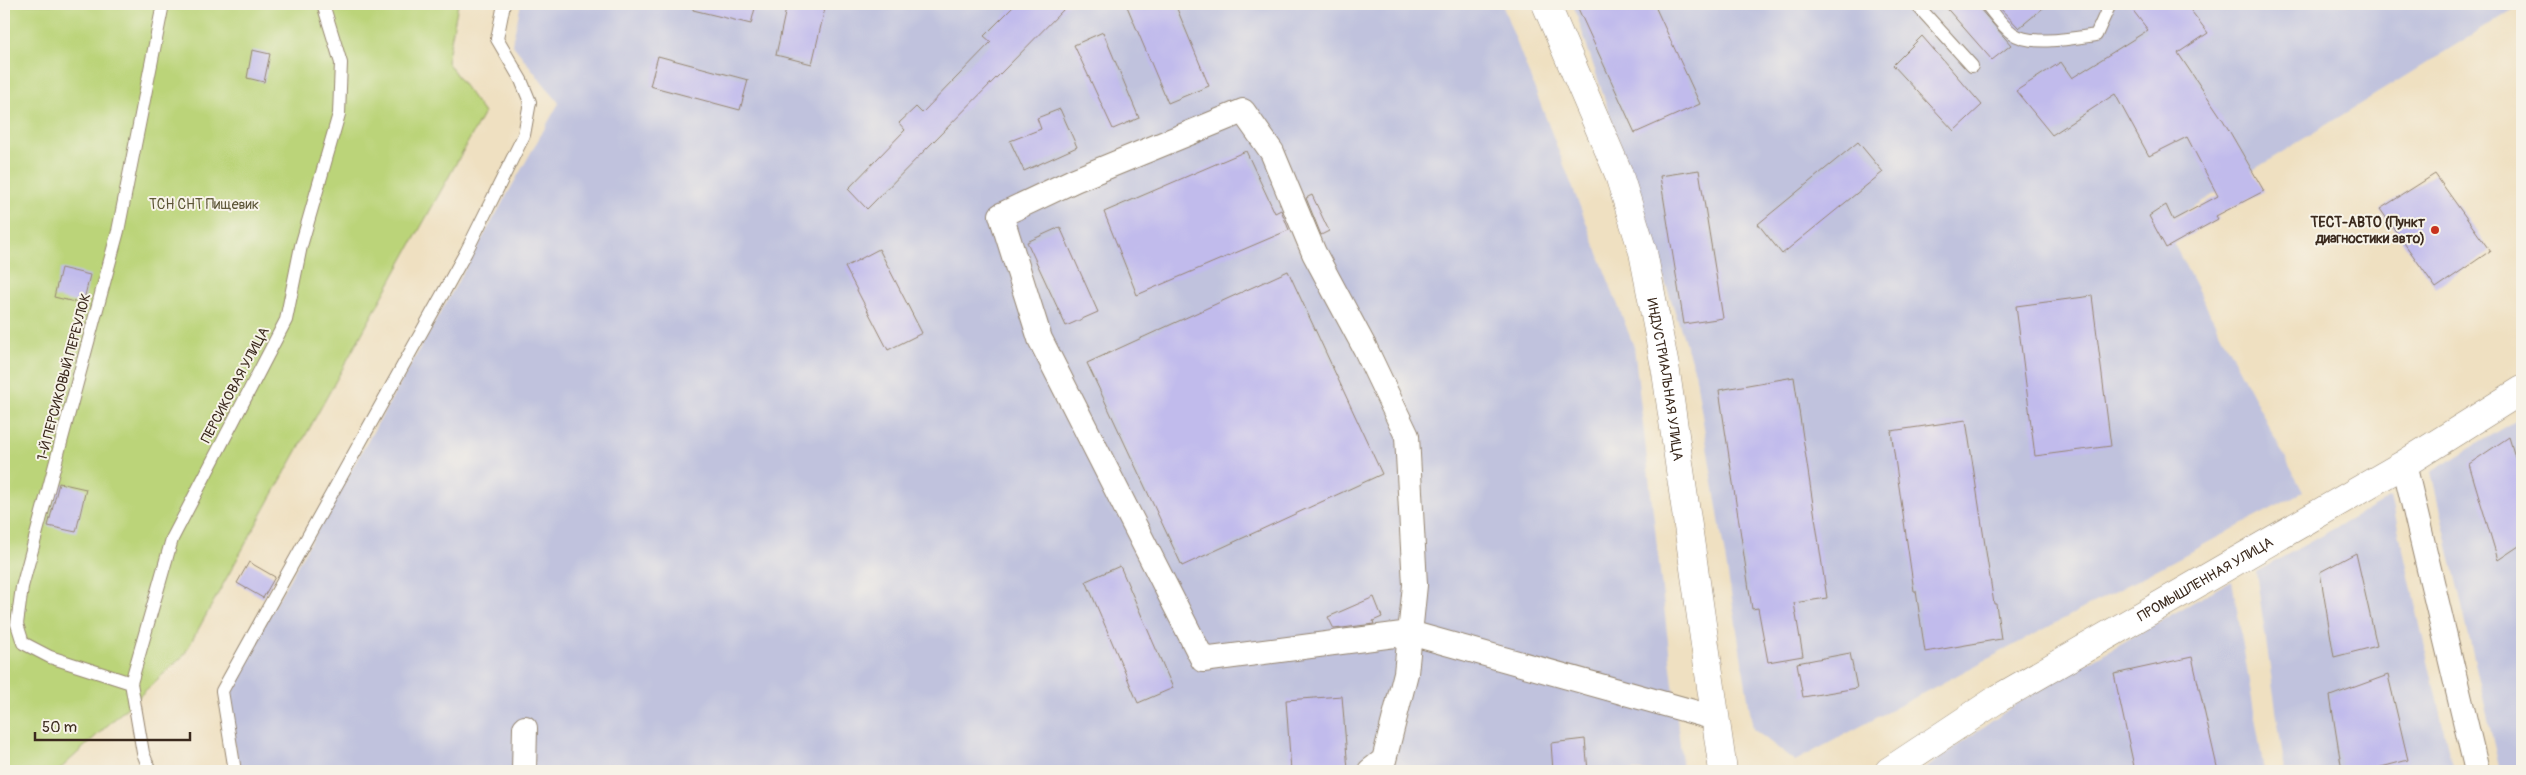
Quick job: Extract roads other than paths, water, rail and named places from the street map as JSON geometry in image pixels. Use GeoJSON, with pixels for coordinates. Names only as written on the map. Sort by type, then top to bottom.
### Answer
{"type":"FeatureCollection","features":[{"type":"Feature","properties":{"kind":"main road","name":"ИНДУСТРИАЛЬНАЯ УЛИЦА"},"geometry":{"type":"LineString","coordinates":[[1546,4],[1618,172],[1643,252],[1666,372],[1723,771]]}},
{"type":"Feature","properties":{"kind":"main road","name":"ПРОМЫШЛЕННАЯ УЛИЦА"},"geometry":{"type":"LineString","coordinates":[[1889,771],[1999,698],[2404,464],[2522,390]]}},
{"type":"Feature","properties":{"kind":"street"},"geometry":{"type":"LineString","coordinates":[[1370,771],[1384,760],[1406,673],[1410,634],[1415,585],[1407,436],[1314,253],[1272,152],[1243,111],[1075,180],[1001,215],[1040,339],[1203,660],[1410,634],[1715,718]]}},
{"type":"Feature","properties":{"kind":"street"},"geometry":{"type":"LineString","coordinates":[[2404,464],[2477,771]]}},
{"type":"Feature","properties":{"kind":"street"},"geometry":{"type":"LineString","coordinates":[[524,771],[525,728]]}},
{"type":"Feature","properties":{"kind":"lane","name":"1-Й ПЕРСИКОВЫЙ ПЕРЕУЛОК"},"geometry":{"type":"LineString","coordinates":[[131,683],[50,657],[23,643],[17,624],[22,587],[118,231],[163,4]]}},
{"type":"Feature","properties":{"kind":"lane","name":"ПЕРСИКОВАЯ УЛИЦА"},"geometry":{"type":"LineString","coordinates":[[150,771],[144,753],[131,683],[172,539],[286,320],[301,246],[339,114],[341,63],[323,4]]}},
{"type":"Feature","properties":{"kind":"lane"},"geometry":{"type":"LineString","coordinates":[[235,771],[222,691],[466,252],[524,135],[530,102],[521,80],[497,39],[504,4]]}},
{"type":"Feature","properties":{"kind":"lane"},"geometry":{"type":"LineString","coordinates":[[1916,4],[1972,66]]}},
{"type":"Feature","properties":{"kind":"lane"},"geometry":{"type":"LineString","coordinates":[[1986,4],[2012,34],[2026,38],[2059,41],[2096,35],[2110,4]]}},
{"type":"Feature","properties":{"kind":"place","name":"ТЕСТ-АВТО (Пункт диагностики авто)"},"geometry":{"type":"Point","coordinates":[2435,230]}},
{"type":"Feature","properties":{"kind":"park label","name":"ТСН СНТ Пищевик"},"geometry":{"type":"Point","coordinates":[204,204]}}]}
